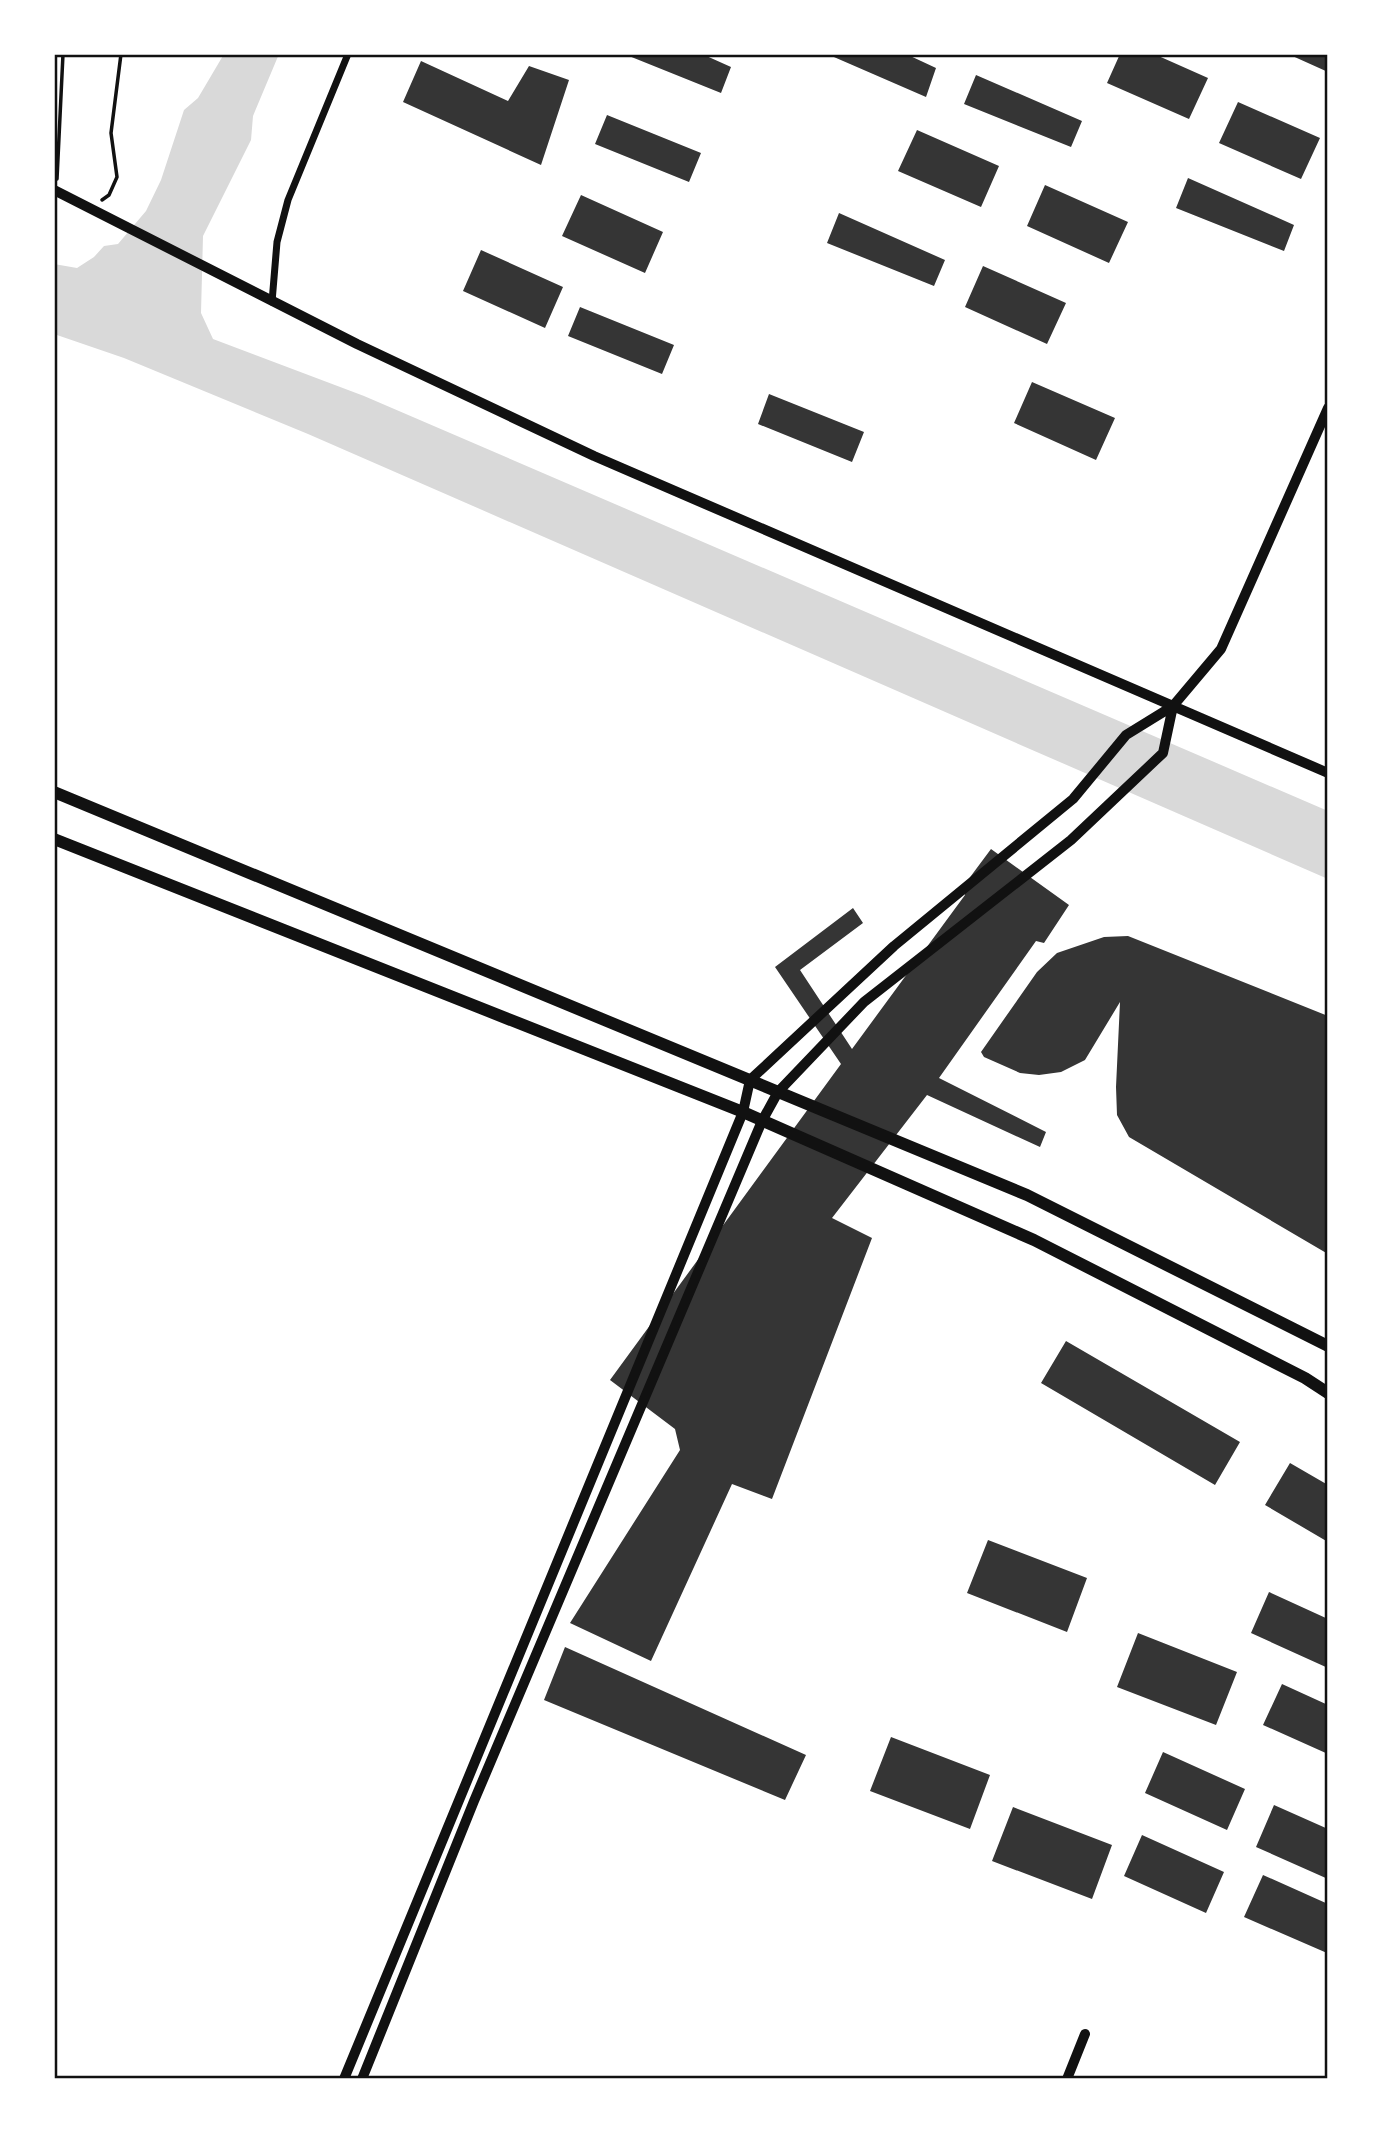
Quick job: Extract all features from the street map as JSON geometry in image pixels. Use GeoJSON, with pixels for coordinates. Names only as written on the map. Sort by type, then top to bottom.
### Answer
{"type":"FeatureCollection","features":[{"type":"Feature","properties":{"kind":"main road"},"geometry":{"type":"LineString","coordinates":[[54,792],[1027,1195],[1328,1346]]}},
{"type":"Feature","properties":{"kind":"main road"},"geometry":{"type":"LineString","coordinates":[[54,839],[743,1112],[1034,1240],[1306,1378],[1328,1393]]}},
{"type":"Feature","properties":{"kind":"street"},"geometry":{"type":"LineString","coordinates":[[272,302],[277,243],[288,200],[348,54]]}},
{"type":"Feature","properties":{"kind":"street"},"geometry":{"type":"LineString","coordinates":[[55,190],[272,302],[594,456],[1328,773]]}},
{"type":"Feature","properties":{"kind":"street"},"geometry":{"type":"LineString","coordinates":[[344,2079],[743,1112],[750,1080],[894,946],[1073,799],[1126,735],[1173,706],[1221,649],[1328,408]]}},
{"type":"Feature","properties":{"kind":"street"},"geometry":{"type":"LineString","coordinates":[[362,2079],[474,1801],[762,1121],[778,1092],[864,1002],[1071,840],[1163,754],[1173,706]]}},
{"type":"Feature","properties":{"kind":"street"},"geometry":{"type":"LineString","coordinates":[[1067,2079],[1086,2034]]}},
{"type":"Feature","properties":{"kind":"path"},"geometry":{"type":"LineString","coordinates":[[55,190],[63,54]]}},
{"type":"Feature","properties":{"kind":"path"},"geometry":{"type":"LineString","coordinates":[[89,209],[109,195],[117,177],[111,133],[121,54]]}},
{"type":"Feature","properties":{"kind":"shaded area"},"geometry":{"type":"Polygon","coordinates":[[[224,54],[279,54],[253,116],[251,140],[203,236],[201,313],[213,339],[364,396],[1328,811],[1328,879],[308,434],[124,358],[54,334],[54,264],[77,268],[94,257],[104,246],[118,244],[146,211],[161,180],[184,110],[198,98],[224,54]]]}},
{"type":"Feature","properties":{"kind":"building"},"geometry":{"type":"Polygon","coordinates":[[[624,54],[702,54],[731,67],[721,93],[624,54]]]}},
{"type":"Feature","properties":{"kind":"building"},"geometry":{"type":"Polygon","coordinates":[[[827,54],[906,54],[936,68],[926,97],[827,54]]]}},
{"type":"Feature","properties":{"kind":"building"},"geometry":{"type":"Polygon","coordinates":[[[1120,54],[1154,54],[1208,78],[1189,119],[1107,83],[1120,54]]]}},
{"type":"Feature","properties":{"kind":"building"},"geometry":{"type":"Polygon","coordinates":[[[1288,54],[1328,54],[1328,72],[1288,54]]]}},
{"type":"Feature","properties":{"kind":"building"},"geometry":{"type":"Polygon","coordinates":[[[421,61],[508,101],[529,66],[569,80],[541,165],[403,102],[421,61]]]}},
{"type":"Feature","properties":{"kind":"building"},"geometry":{"type":"Polygon","coordinates":[[[976,75],[1082,121],[1071,147],[964,104],[976,75]]]}},
{"type":"Feature","properties":{"kind":"building"},"geometry":{"type":"Polygon","coordinates":[[[1238,102],[1320,138],[1301,179],[1219,143],[1238,102]]]}},
{"type":"Feature","properties":{"kind":"building"},"geometry":{"type":"Polygon","coordinates":[[[607,115],[701,153],[689,182],[595,144],[607,115]]]}},
{"type":"Feature","properties":{"kind":"building"},"geometry":{"type":"Polygon","coordinates":[[[917,130],[999,166],[981,207],[898,171],[917,130]]]}},
{"type":"Feature","properties":{"kind":"building"},"geometry":{"type":"Polygon","coordinates":[[[1188,178],[1294,225],[1284,251],[1176,208],[1188,178]]]}},
{"type":"Feature","properties":{"kind":"building"},"geometry":{"type":"Polygon","coordinates":[[[1045,185],[1128,222],[1109,263],[1027,226],[1045,185]]]}},
{"type":"Feature","properties":{"kind":"building"},"geometry":{"type":"Polygon","coordinates":[[[581,195],[663,232],[645,273],[562,236],[581,195]]]}},
{"type":"Feature","properties":{"kind":"building"},"geometry":{"type":"Polygon","coordinates":[[[839,213],[945,260],[934,286],[827,243],[839,213]]]}},
{"type":"Feature","properties":{"kind":"building"},"geometry":{"type":"Polygon","coordinates":[[[481,250],[563,287],[545,328],[463,291],[481,250]]]}},
{"type":"Feature","properties":{"kind":"building"},"geometry":{"type":"Polygon","coordinates":[[[983,266],[1066,303],[1047,344],[965,307],[983,266]]]}},
{"type":"Feature","properties":{"kind":"building"},"geometry":{"type":"Polygon","coordinates":[[[580,307],[674,345],[662,374],[568,336],[580,307]]]}},
{"type":"Feature","properties":{"kind":"building"},"geometry":{"type":"Polygon","coordinates":[[[1032,382],[1115,418],[1096,460],[1014,423],[1032,382]]]}},
{"type":"Feature","properties":{"kind":"building"},"geometry":{"type":"Polygon","coordinates":[[[769,394],[864,432],[852,462],[758,424],[769,394]]]}},
{"type":"Feature","properties":{"kind":"building"},"geometry":{"type":"Polygon","coordinates":[[[991,849],[1069,905],[1044,943],[1036,941],[939,1078],[1046,1132],[1040,1147],[927,1095],[832,1218],[872,1238],[772,1499],[732,1484],[651,1661],[570,1623],[680,1450],[675,1429],[610,1380],[841,1064],[775,967],[853,908],[863,923],[800,970],[852,1049],[965,895],[962,888],[991,849]]]}},
{"type":"Feature","properties":{"kind":"building"},"geometry":{"type":"Polygon","coordinates":[[[1128,936],[1328,1016],[1328,1254],[1129,1137],[1117,1115],[1120,1002],[1085,1060],[1061,1072],[1039,1075],[1020,1073],[984,1057],[981,1052],[1037,972],[1057,953],[1104,937],[1128,936]]]}},
{"type":"Feature","properties":{"kind":"building"},"geometry":{"type":"Polygon","coordinates":[[[1066,1341],[1240,1442],[1215,1485],[1041,1383],[1066,1341]]]}},
{"type":"Feature","properties":{"kind":"building"},"geometry":{"type":"Polygon","coordinates":[[[1290,1463],[1328,1485],[1328,1542],[1265,1505],[1290,1463]]]}},
{"type":"Feature","properties":{"kind":"building"},"geometry":{"type":"Polygon","coordinates":[[[988,1540],[1087,1578],[1067,1632],[967,1593],[988,1540]]]}},
{"type":"Feature","properties":{"kind":"building"},"geometry":{"type":"Polygon","coordinates":[[[1269,1592],[1328,1619],[1328,1668],[1251,1633],[1269,1592]]]}},
{"type":"Feature","properties":{"kind":"building"},"geometry":{"type":"Polygon","coordinates":[[[1138,1633],[1237,1672],[1216,1725],[1117,1687],[1138,1633]]]}},
{"type":"Feature","properties":{"kind":"building"},"geometry":{"type":"Polygon","coordinates":[[[565,1647],[806,1755],[785,1800],[544,1700],[565,1647]]]}},
{"type":"Feature","properties":{"kind":"building"},"geometry":{"type":"Polygon","coordinates":[[[1282,1684],[1328,1705],[1328,1754],[1263,1725],[1282,1684]]]}},
{"type":"Feature","properties":{"kind":"building"},"geometry":{"type":"Polygon","coordinates":[[[891,1737],[990,1775],[970,1829],[870,1791],[891,1737]]]}},
{"type":"Feature","properties":{"kind":"building"},"geometry":{"type":"Polygon","coordinates":[[[1163,1752],[1245,1789],[1227,1830],[1145,1793],[1163,1752]]]}},
{"type":"Feature","properties":{"kind":"building"},"geometry":{"type":"Polygon","coordinates":[[[1274,1805],[1328,1829],[1328,1879],[1256,1847],[1274,1805]]]}},
{"type":"Feature","properties":{"kind":"building"},"geometry":{"type":"Polygon","coordinates":[[[1013,1807],[1112,1845],[1092,1899],[992,1861],[1013,1807]]]}},
{"type":"Feature","properties":{"kind":"building"},"geometry":{"type":"Polygon","coordinates":[[[1142,1835],[1224,1872],[1206,1913],[1124,1876],[1142,1835]]]}},
{"type":"Feature","properties":{"kind":"building"},"geometry":{"type":"Polygon","coordinates":[[[1263,1875],[1328,1904],[1327,1953],[1244,1917],[1263,1875]]]}}]}
